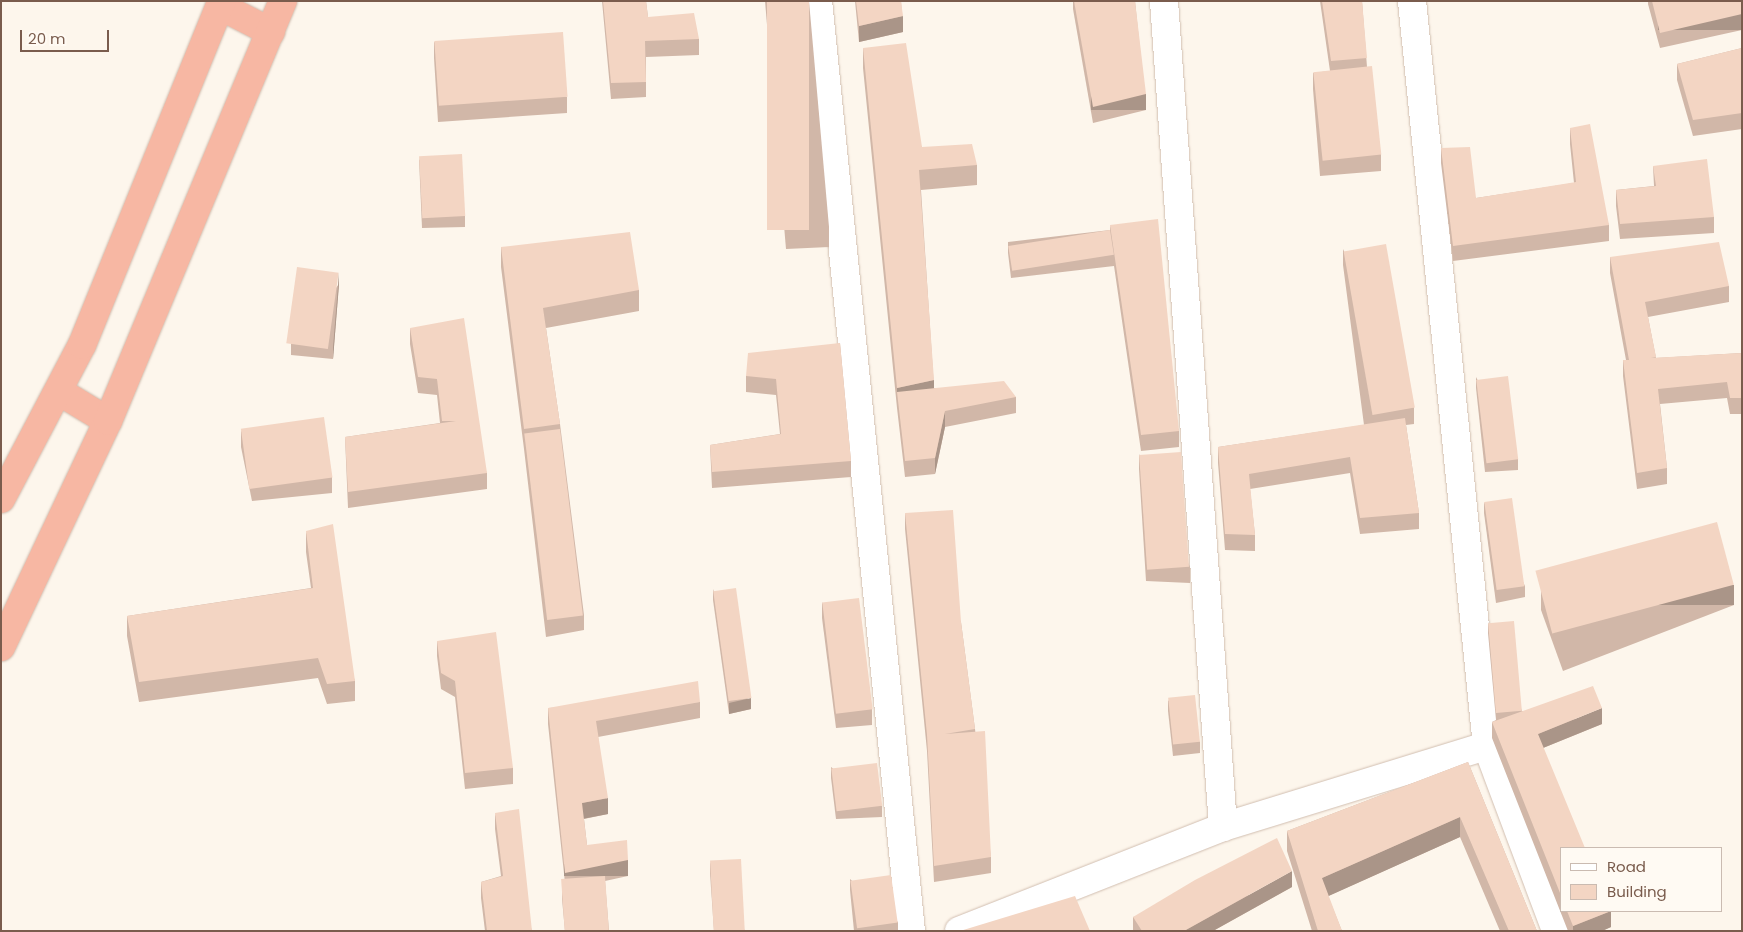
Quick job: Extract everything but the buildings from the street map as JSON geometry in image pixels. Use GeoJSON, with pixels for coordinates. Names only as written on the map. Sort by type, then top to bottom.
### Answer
{"type":"FeatureCollection","features":[{"type":"Feature","properties":{"kind":"highway"},"geometry":{"type":"LineString","coordinates":[[1,647],[108,421],[283,1]]}},
{"type":"Feature","properties":{"kind":"highway"},"geometry":{"type":"LineString","coordinates":[[1,499],[60,392],[221,4],[271,32]]}},
{"type":"Feature","properties":{"kind":"highway"},"geometry":{"type":"LineString","coordinates":[[60,392],[108,421]]}},
{"type":"Feature","properties":{"kind":"street"},"geometry":{"type":"LineString","coordinates":[[818,1],[911,931]]}},
{"type":"Feature","properties":{"kind":"street"},"geometry":{"type":"LineString","coordinates":[[1164,1],[1223,827]]}},
{"type":"Feature","properties":{"kind":"street"},"geometry":{"type":"LineString","coordinates":[[1412,1],[1487,746],[1556,931]]}},
{"type":"Feature","properties":{"kind":"street"},"geometry":{"type":"LineString","coordinates":[[959,931],[1223,827],[1487,746]]}}]}
